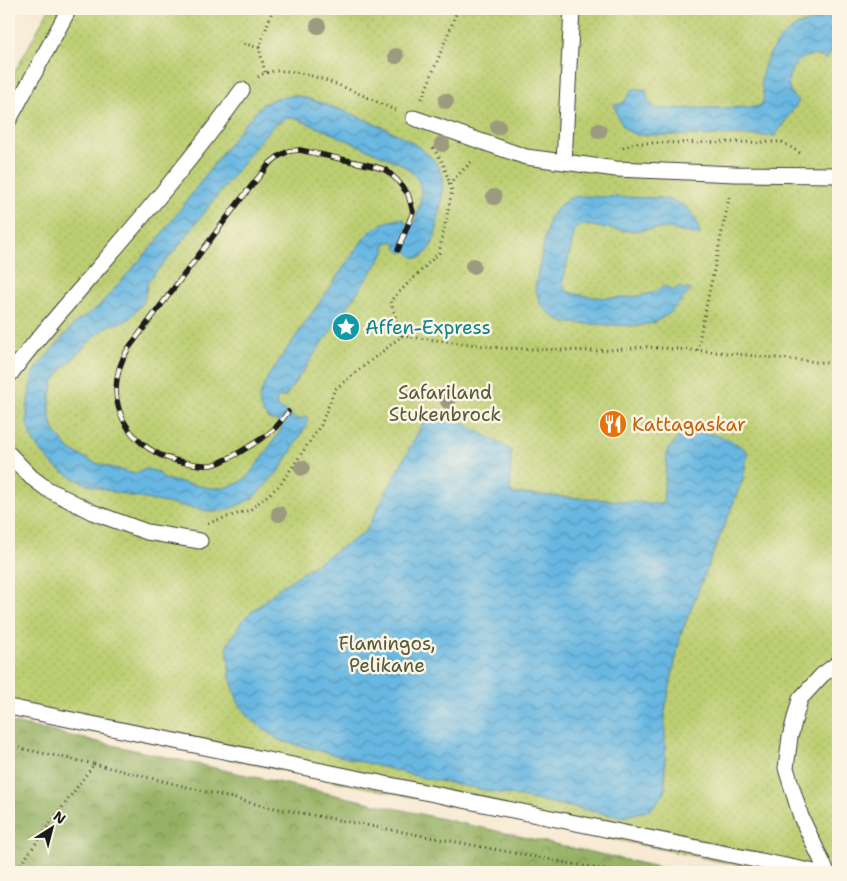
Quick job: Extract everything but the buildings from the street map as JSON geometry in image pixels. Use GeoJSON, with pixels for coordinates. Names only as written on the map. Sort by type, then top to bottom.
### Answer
{"type":"FeatureCollection","features":[{"type":"Feature","properties":{"kind":"lane"},"geometry":{"type":"LineString","coordinates":[[9,120],[69,9]]}},
{"type":"Feature","properties":{"kind":"lane"},"geometry":{"type":"LineString","coordinates":[[564,162],[572,9]]}},
{"type":"Feature","properties":{"kind":"lane"},"geometry":{"type":"LineString","coordinates":[[9,376],[30,347],[214,129],[242,90]]}},
{"type":"Feature","properties":{"kind":"lane"},"geometry":{"type":"LineString","coordinates":[[414,118],[526,157],[616,169],[735,174],[838,175]]}},
{"type":"Feature","properties":{"kind":"lane"},"geometry":{"type":"LineString","coordinates":[[9,454],[31,477],[47,489],[92,512],[147,532],[200,541]]}},
{"type":"Feature","properties":{"kind":"lane"},"geometry":{"type":"LineString","coordinates":[[827,872],[800,817],[786,768],[790,737],[800,699],[822,675],[838,663]]}},
{"type":"Feature","properties":{"kind":"lane"},"geometry":{"type":"LineString","coordinates":[[9,707],[814,872]]}},
{"type":"Feature","properties":{"kind":"path"},"geometry":{"type":"LineString","coordinates":[[265,72],[259,48],[273,9]]}},
{"type":"Feature","properties":{"kind":"path"},"geometry":{"type":"LineString","coordinates":[[414,118],[458,9]]}},
{"type":"Feature","properties":{"kind":"path"},"geometry":{"type":"LineString","coordinates":[[239,42],[259,48]]}},
{"type":"Feature","properties":{"kind":"path"},"geometry":{"type":"LineString","coordinates":[[242,90],[265,72],[292,72],[315,76],[414,118],[443,163],[452,191],[439,253],[390,300],[402,336]]}},
{"type":"Feature","properties":{"kind":"path"},"geometry":{"type":"LineString","coordinates":[[618,150],[634,143],[782,142],[804,156]]}},
{"type":"Feature","properties":{"kind":"path"},"geometry":{"type":"LineString","coordinates":[[449,184],[490,145]]}},
{"type":"Feature","properties":{"kind":"path"},"geometry":{"type":"LineString","coordinates":[[697,350],[735,174]]}},
{"type":"Feature","properties":{"kind":"path"},"geometry":{"type":"LineString","coordinates":[[200,541],[200,526],[250,510],[280,485],[321,425],[335,389],[402,336],[502,348],[596,351],[647,347],[838,364]]}},
{"type":"Feature","properties":{"kind":"path"},"geometry":{"type":"LineString","coordinates":[[9,746],[94,764],[264,806],[616,872]]}},
{"type":"Feature","properties":{"kind":"path"},"geometry":{"type":"LineString","coordinates":[[16,872],[94,764]]}},
{"type":"Feature","properties":{"kind":"green space","name":"Safariland Stukenbrock"},"geometry":{"type":"Polygon","coordinates":[[[49,9],[838,9],[838,872],[771,872],[9,713],[9,83],[49,9]]]}},
{"type":"Feature","properties":{"kind":"green space"},"geometry":{"type":"Polygon","coordinates":[[[9,722],[680,872],[9,872],[9,722]]]}},
{"type":"Feature","properties":{"kind":"water"},"geometry":{"type":"Polygon","coordinates":[[[827,9],[838,9],[838,42],[826,60],[817,56],[808,56],[793,67],[788,85],[791,94],[799,101],[775,136],[638,135],[624,128],[614,105],[623,103],[633,89],[646,89],[648,100],[656,109],[756,107],[762,104],[764,98],[761,82],[762,73],[774,47],[794,28],[821,19],[827,9]]]}},
{"type":"Feature","properties":{"kind":"water"},"geometry":{"type":"Polygon","coordinates":[[[295,95],[351,114],[394,133],[429,155],[438,166],[443,183],[437,227],[432,244],[420,258],[413,257],[407,251],[401,253],[396,248],[397,244],[392,241],[385,244],[386,251],[285,397],[280,397],[276,401],[277,406],[297,419],[302,419],[305,415],[308,423],[280,470],[253,498],[230,509],[214,512],[134,497],[92,486],[75,479],[54,466],[35,444],[27,424],[27,407],[32,376],[41,362],[76,322],[97,308],[156,242],[240,129],[263,104],[276,98],[295,95]],[[287,118],[274,125],[263,137],[173,253],[148,281],[144,302],[127,321],[110,325],[97,334],[61,371],[54,381],[50,398],[50,418],[55,432],[70,450],[93,462],[131,473],[138,473],[145,469],[151,470],[158,472],[164,479],[210,488],[223,488],[239,483],[247,477],[262,458],[282,428],[275,420],[271,421],[265,415],[260,406],[260,396],[267,378],[364,238],[386,222],[404,219],[404,223],[414,224],[421,196],[419,182],[415,176],[399,163],[296,118],[287,118]]]}},
{"type":"Feature","properties":{"kind":"water"},"geometry":{"type":"Polygon","coordinates":[[[578,196],[660,198],[676,202],[692,213],[700,235],[677,231],[671,228],[626,231],[584,225],[578,226],[575,231],[563,281],[565,290],[605,298],[638,296],[652,293],[665,286],[673,291],[678,287],[691,290],[670,313],[654,323],[637,326],[564,323],[541,306],[535,287],[549,219],[558,207],[568,199],[578,196]]]}},
{"type":"Feature","properties":{"kind":"water"},"geometry":{"type":"Polygon","coordinates":[[[458,420],[511,450],[510,493],[663,504],[667,451],[685,430],[711,434],[726,439],[741,446],[748,452],[743,479],[681,634],[665,710],[665,793],[650,810],[622,817],[428,779],[278,740],[251,719],[238,702],[230,677],[227,645],[243,619],[282,586],[365,532],[424,421],[458,420]]]}},
{"type":"Feature","properties":{"kind":"railway"},"geometry":{"type":"LineString","coordinates":[[288,412],[268,434],[225,460],[211,465],[202,465],[167,458],[150,449],[135,437],[125,422],[118,406],[116,388],[119,368],[128,349],[241,199],[270,163],[289,151],[300,150],[386,170],[408,194],[413,212],[398,250]]}},
{"type":"Feature","properties":{"kind":"place","name":"Affen-Express"},"geometry":{"type":"Point","coordinates":[346,327]}},
{"type":"Feature","properties":{"kind":"place","name":"Kattagaskar"},"geometry":{"type":"Point","coordinates":[613,424]}},
{"type":"Feature","properties":{"kind":"park label","name":"Flamingos, Pelikane"},"geometry":{"type":"Point","coordinates":[387,654]}}]}
